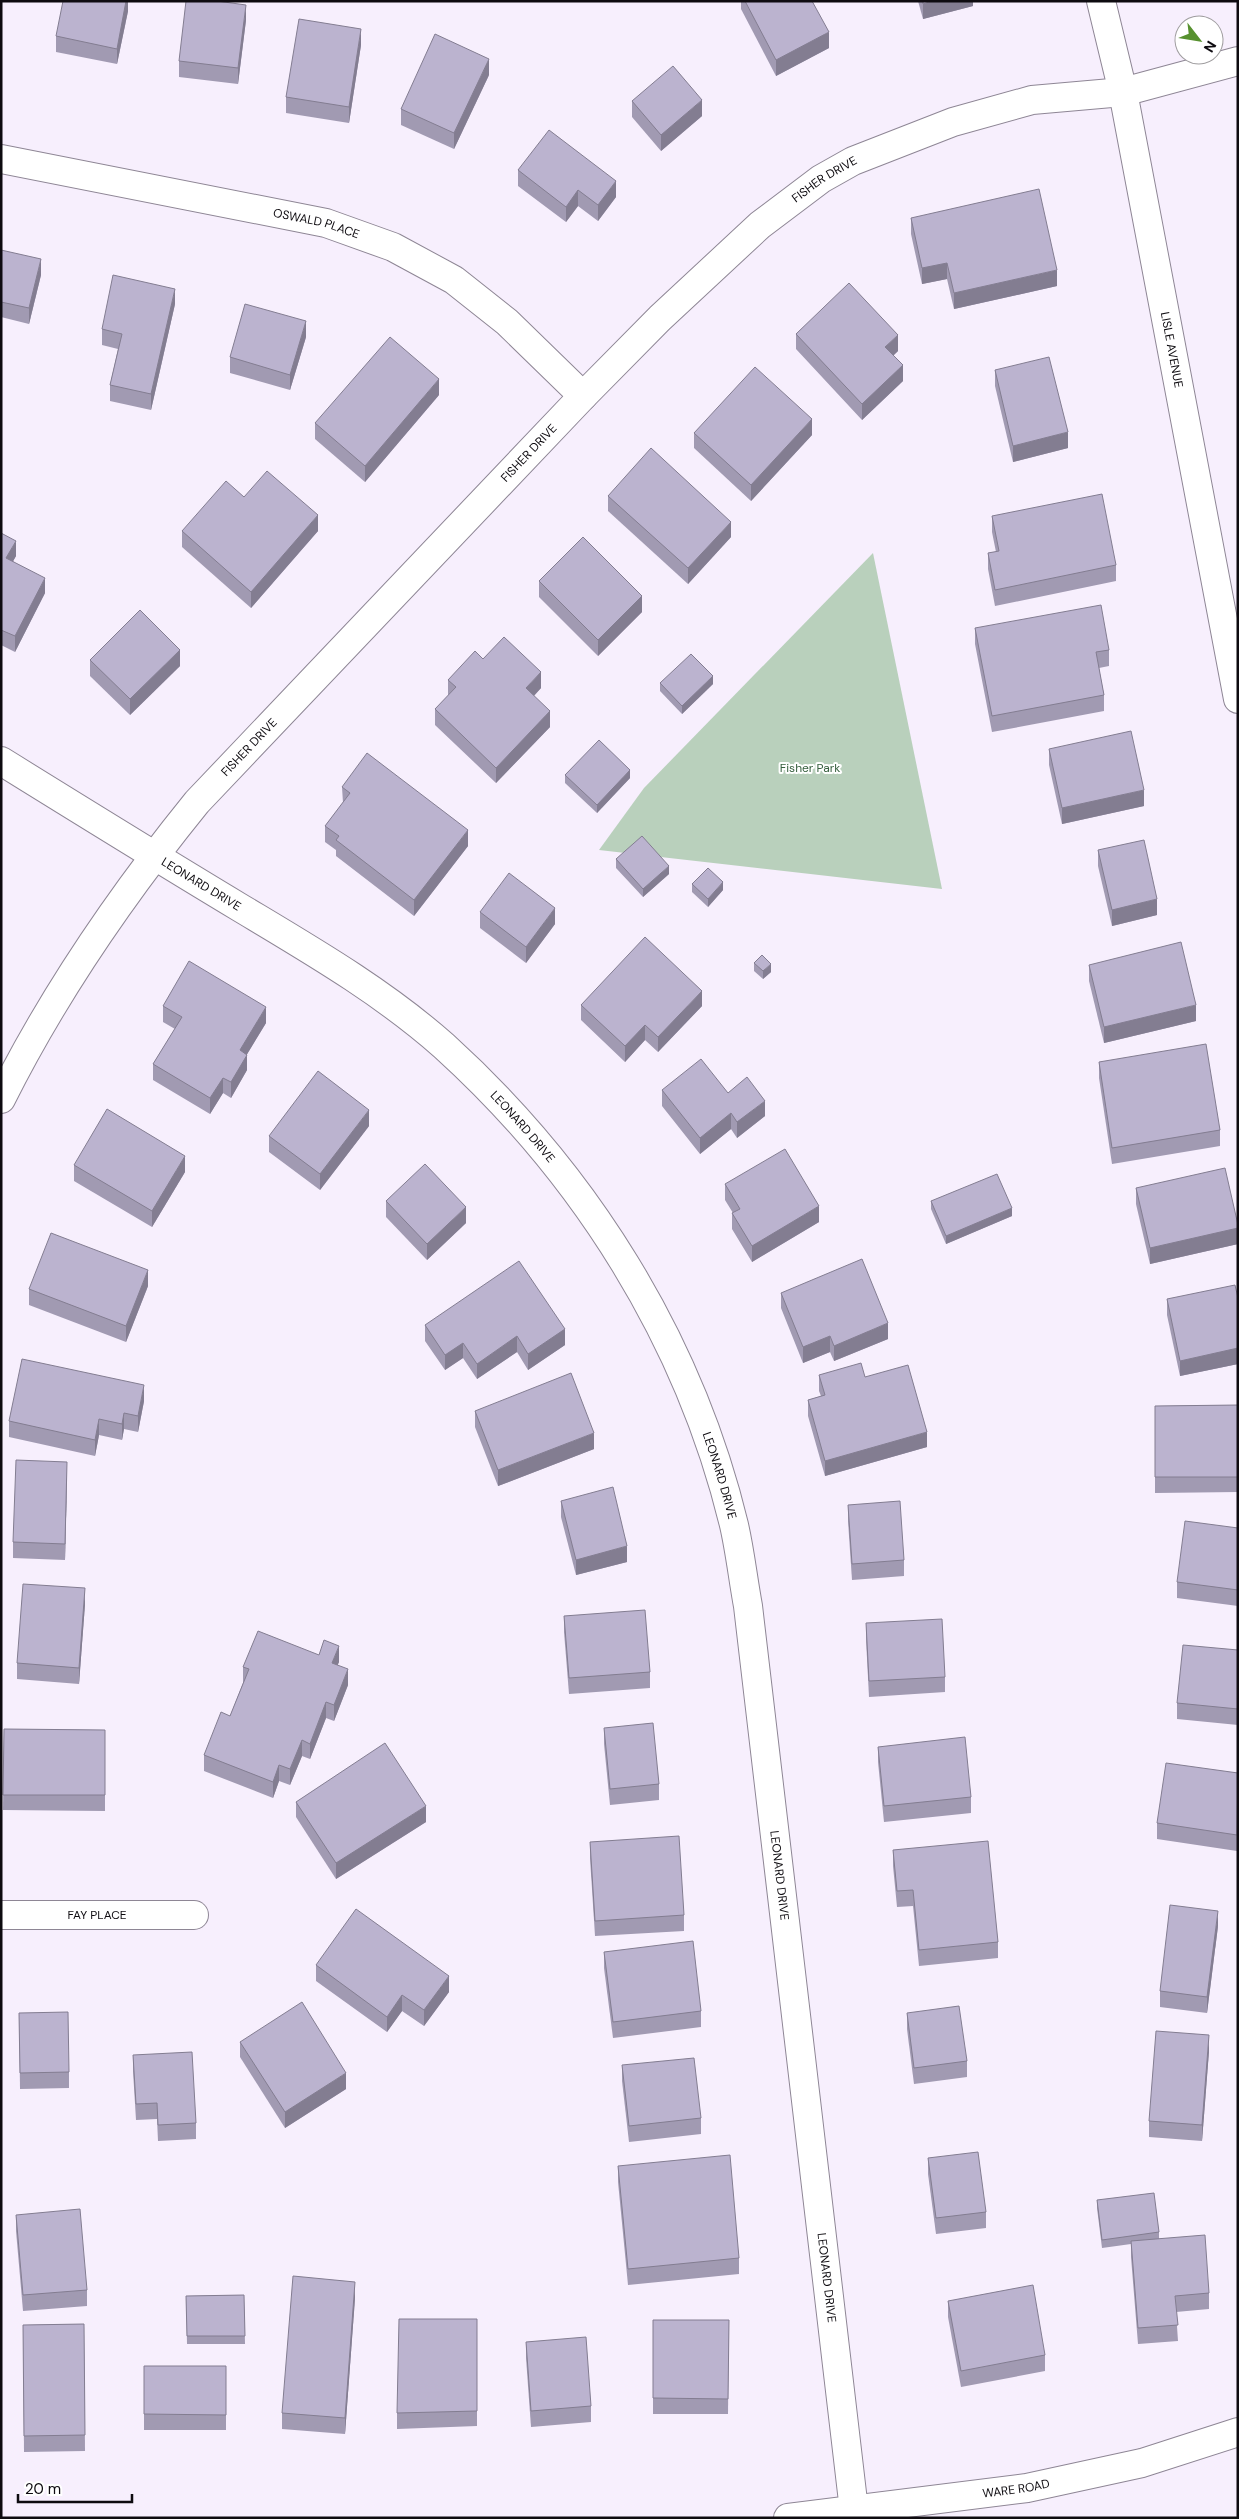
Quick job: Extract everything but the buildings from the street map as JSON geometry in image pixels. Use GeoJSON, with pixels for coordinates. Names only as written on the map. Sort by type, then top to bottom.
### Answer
{"type":"FeatureCollection","features":[{"type":"Feature","properties":{"kind":"street","name":"LISLE AVENUE"},"geometry":{"type":"LineString","coordinates":[[1101,1],[1122,92],[1238,699]]}},
{"type":"Feature","properties":{"kind":"street","name":"FISHER DRIVE"},"geometry":{"type":"LineString","coordinates":[[1,1099],[18,1066],[93,942],[154,855],[197,802],[583,396],[660,318],[760,225],[821,179],[854,161],[952,122],[1032,100],[1122,92],[1238,61]]}},
{"type":"Feature","properties":{"kind":"street","name":"OSWALD PLACE"},"geometry":{"type":"LineString","coordinates":[[1,159],[326,223],[393,247],[454,280],[507,322],[583,396]]}},
{"type":"Feature","properties":{"kind":"street","name":"LEONARD DRIVE"},"geometry":{"type":"LineString","coordinates":[[1,761],[348,973],[442,1045],[522,1122],[572,1185],[612,1240],[659,1324],[688,1385],[716,1460],[734,1526],[748,1606],[854,2510]]}},
{"type":"Feature","properties":{"kind":"street","name":"FAY PLACE"},"geometry":{"type":"LineString","coordinates":[[1,1915],[194,1915]]}},
{"type":"Feature","properties":{"kind":"street","name":"WARE ROAD"},"geometry":{"type":"LineString","coordinates":[[788,2518],[1027,2488],[1142,2463],[1238,2432]]}},
{"type":"Feature","properties":{"kind":"green space","name":"Fisher Park"},"geometry":{"type":"Polygon","coordinates":[[[873,553],[942,889],[599,850],[644,788],[873,553]]]}}]}
